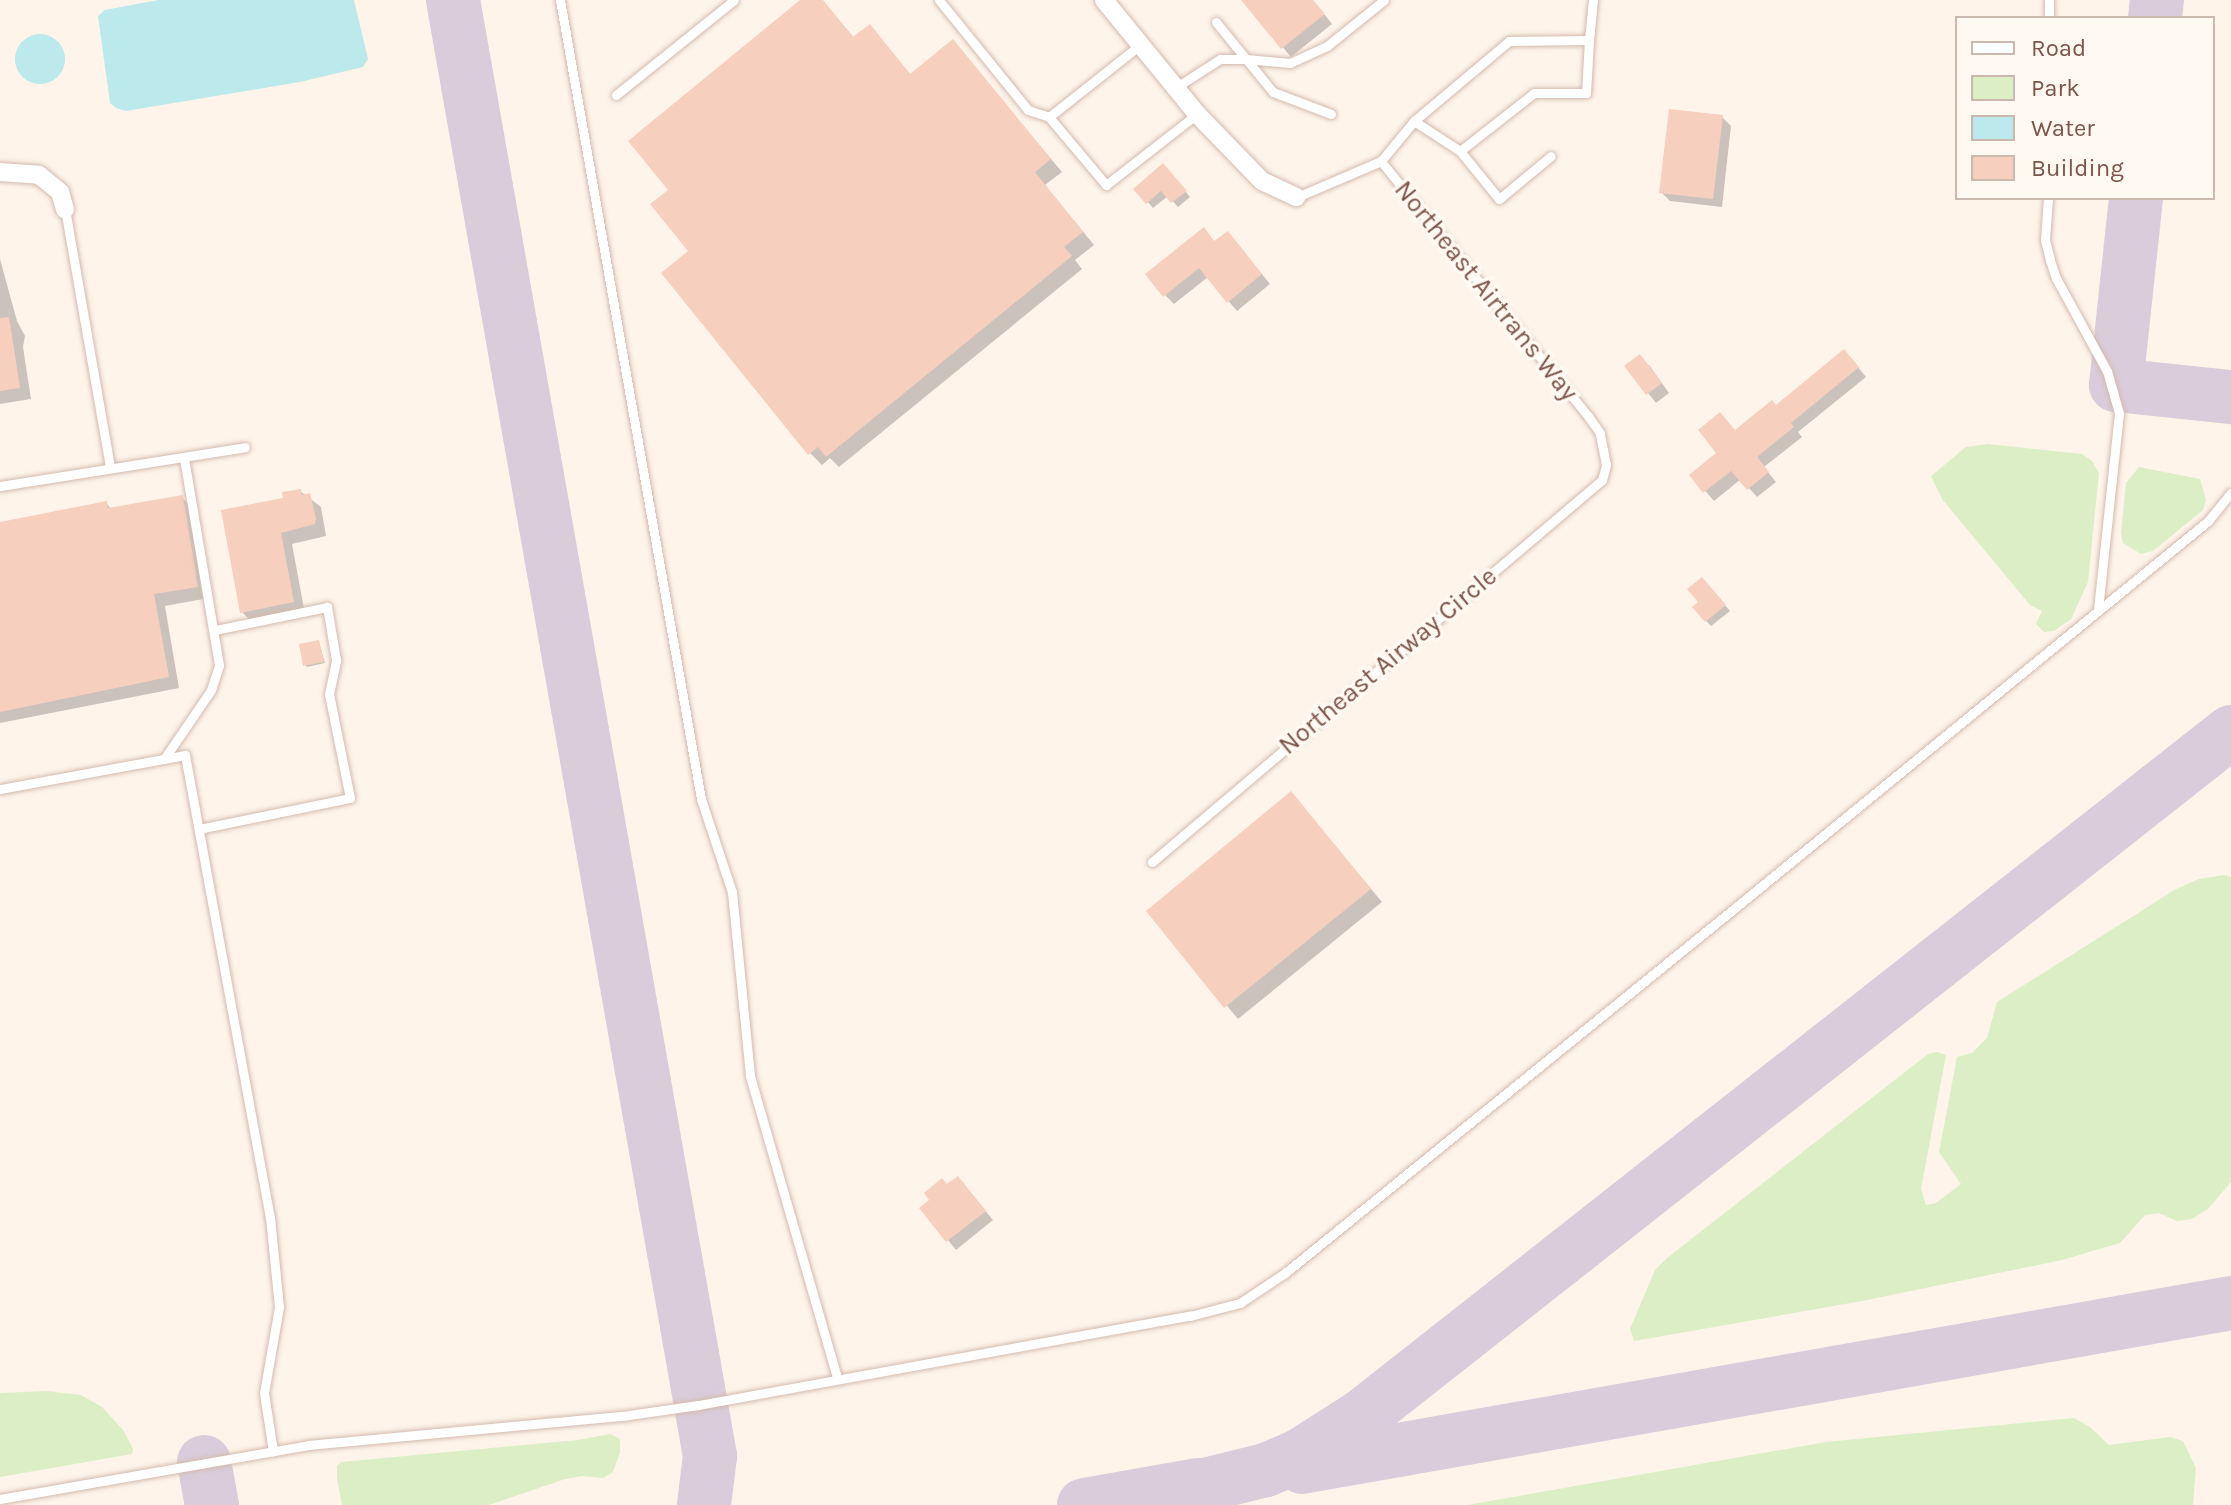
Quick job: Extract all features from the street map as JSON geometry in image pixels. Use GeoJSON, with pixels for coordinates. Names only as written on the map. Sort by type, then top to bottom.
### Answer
{"type":"FeatureCollection","features":[{"type":"Feature","properties":{"kind":"street","name":"Northeast Airtrans Way"},"geometry":{"type":"LineString","coordinates":[[1104,0],[1197,114],[1262,181],[1297,197]]}},
{"type":"Feature","properties":{"kind":"street"},"geometry":{"type":"LineString","coordinates":[[0,172],[39,175],[60,192],[65,209]]}},
{"type":"Feature","properties":{"kind":"lane"},"geometry":{"type":"LineString","coordinates":[[560,0],[701,799],[732,892],[750,1076],[837,1378]]}},
{"type":"Feature","properties":{"kind":"lane"},"geometry":{"type":"LineString","coordinates":[[616,95],[734,0]]}},
{"type":"Feature","properties":{"kind":"lane"},"geometry":{"type":"LineString","coordinates":[[939,0],[1028,110],[1049,117],[1106,185],[1197,114]]}},
{"type":"Feature","properties":{"kind":"lane"},"geometry":{"type":"LineString","coordinates":[[1175,88],[1220,59],[1290,63],[1327,46],[1384,0]]}},
{"type":"Feature","properties":{"kind":"lane"},"geometry":{"type":"LineString","coordinates":[[1460,151],[1534,93],[1586,93],[1593,0]]}},
{"type":"Feature","properties":{"kind":"lane"},"geometry":{"type":"LineString","coordinates":[[1216,22],[1273,92],[1331,114]]}},
{"type":"Feature","properties":{"kind":"lane"},"geometry":{"type":"LineString","coordinates":[[1381,161],[1414,121],[1509,41],[1589,40]]}},
{"type":"Feature","properties":{"kind":"lane"},"geometry":{"type":"LineString","coordinates":[[1049,117],[1140,45]]}},
{"type":"Feature","properties":{"kind":"lane"},"geometry":{"type":"LineString","coordinates":[[1414,121],[1460,151],[1499,199],[1551,156]]}},
{"type":"Feature","properties":{"kind":"lane","name":"Northeast Airtrans Way"},"geometry":{"type":"LineString","coordinates":[[1297,197],[1381,161],[1588,416],[1600,433],[1605,452]]}},
{"type":"Feature","properties":{"kind":"lane"},"geometry":{"type":"LineString","coordinates":[[2048,200],[2045,240],[2056,278],[2107,371],[2119,413],[2098,611]]}},
{"type":"Feature","properties":{"kind":"lane"},"geometry":{"type":"LineString","coordinates":[[65,209],[110,468]]}},
{"type":"Feature","properties":{"kind":"lane"},"geometry":{"type":"LineString","coordinates":[[0,486],[245,447]]}},
{"type":"Feature","properties":{"kind":"lane","name":"Northeast Airway Circle"},"geometry":{"type":"LineString","coordinates":[[1152,862],[1602,480],[1605,452]]}},
{"type":"Feature","properties":{"kind":"lane"},"geometry":{"type":"LineString","coordinates":[[164,759],[211,690],[219,665],[184,457]]}},
{"type":"Feature","properties":{"kind":"lane"},"geometry":{"type":"LineString","coordinates":[[0,1499],[273,1451],[380,1436],[629,1415],[1190,1316],[1220,1310],[1257,1294],[2208,521],[2231,493]]}},
{"type":"Feature","properties":{"kind":"lane"},"geometry":{"type":"LineString","coordinates":[[199,829],[350,798],[329,694],[336,660],[327,607],[215,630]]}},
{"type":"Feature","properties":{"kind":"lane"},"geometry":{"type":"LineString","coordinates":[[0,789],[185,755],[270,1217],[279,1307],[264,1393],[273,1451]]}},
{"type":"Feature","properties":{"kind":"green space"},"geometry":{"type":"Polygon","coordinates":[[[1988,444],[2082,454],[2092,461],[2099,473],[2088,582],[2071,619],[2054,631],[2044,632],[2036,624],[2042,611],[2030,605],[1942,499],[1931,476],[1966,447],[1988,444]]]}},
{"type":"Feature","properties":{"kind":"green space"},"geometry":{"type":"Polygon","coordinates":[[[2139,467],[2200,479],[2206,500],[2203,510],[2153,551],[2141,554],[2123,543],[2121,533],[2126,483],[2139,467]]]}},
{"type":"Feature","properties":{"kind":"green space"},"geometry":{"type":"Polygon","coordinates":[[[2224,875],[2231,877],[2231,1182],[2208,1209],[2192,1219],[2177,1221],[2159,1213],[2145,1215],[2120,1243],[2062,1260],[1862,1301],[1634,1341],[1630,1329],[1655,1270],[1667,1258],[1928,1054],[1937,1052],[1946,1055],[1921,1189],[1926,1205],[1936,1203],[1961,1184],[1939,1152],[1957,1057],[1972,1053],[1987,1038],[1997,1002],[2176,889],[2199,879],[2224,875]]]}},
{"type":"Feature","properties":{"kind":"green space"},"geometry":{"type":"Polygon","coordinates":[[[47,1391],[81,1395],[102,1407],[124,1431],[133,1449],[132,1454],[0,1477],[0,1393],[47,1391]]]}},
{"type":"Feature","properties":{"kind":"green space"},"geometry":{"type":"Polygon","coordinates":[[[2074,1418],[2090,1427],[2109,1445],[2170,1437],[2183,1441],[2196,1468],[2193,1505],[1467,1505],[1826,1442],[2074,1418]]]}},
{"type":"Feature","properties":{"kind":"green space"},"geometry":{"type":"Polygon","coordinates":[[[610,1434],[620,1439],[620,1452],[613,1472],[603,1478],[582,1476],[565,1479],[489,1505],[342,1505],[337,1478],[337,1466],[341,1462],[578,1440],[610,1434]]]}},
{"type":"Feature","properties":{"kind":"water"},"geometry":{"type":"Polygon","coordinates":[[[158,0],[354,0],[368,59],[363,67],[300,82],[126,111],[116,108],[110,103],[98,16],[105,10],[158,0]]]}},
{"type":"Feature","properties":{"kind":"water"},"geometry":{"type":"Polygon","coordinates":[[[40,34],[58,41],[65,59],[58,77],[40,84],[22,77],[15,59],[22,41],[40,34]]]}},
{"type":"Feature","properties":{"kind":"building"},"geometry":{"type":"Polygon","coordinates":[[[800,0],[823,0],[853,37],[870,24],[910,74],[953,39],[1051,159],[1035,172],[1083,232],[1064,247],[1072,256],[826,457],[818,447],[808,455],[661,273],[688,251],[650,204],[668,190],[628,141],[800,0]]]}},
{"type":"Feature","properties":{"kind":"building"},"geometry":{"type":"Polygon","coordinates":[[[1241,0],[1313,0],[1325,14],[1281,49],[1241,0]]]}},
{"type":"Feature","properties":{"kind":"building"},"geometry":{"type":"Polygon","coordinates":[[[1669,109],[1723,115],[1713,199],[1659,193],[1669,109]]]}},
{"type":"Feature","properties":{"kind":"building"},"geometry":{"type":"Polygon","coordinates":[[[1163,163],[1187,191],[1171,203],[1161,191],[1146,204],[1133,189],[1163,163]]]}},
{"type":"Feature","properties":{"kind":"building"},"geometry":{"type":"Polygon","coordinates":[[[1204,227],[1214,241],[1228,231],[1262,274],[1227,303],[1199,268],[1163,297],[1145,274],[1204,227]]]}},
{"type":"Feature","properties":{"kind":"building"},"geometry":{"type":"Polygon","coordinates":[[[9,317],[20,388],[0,391],[0,318],[9,317]]]}},
{"type":"Feature","properties":{"kind":"building"},"geometry":{"type":"Polygon","coordinates":[[[1844,349],[1859,367],[1791,423],[1794,427],[1757,457],[1769,472],[1747,490],[1731,471],[1703,493],[1689,475],[1716,453],[1698,430],[1720,412],[1735,430],[1772,400],[1776,405],[1844,349]]]}},
{"type":"Feature","properties":{"kind":"building"},"geometry":{"type":"Polygon","coordinates":[[[1640,354],[1662,383],[1646,395],[1624,366],[1640,354]]]}},
{"type":"Feature","properties":{"kind":"building"},"geometry":{"type":"Polygon","coordinates":[[[301,489],[302,495],[310,493],[315,524],[281,533],[294,602],[240,613],[221,510],[283,498],[282,492],[301,489]]]}},
{"type":"Feature","properties":{"kind":"building"},"geometry":{"type":"Polygon","coordinates":[[[183,495],[198,587],[154,594],[169,677],[0,712],[0,522],[107,501],[108,508],[183,495]]]}},
{"type":"Feature","properties":{"kind":"building"},"geometry":{"type":"Polygon","coordinates":[[[1702,577],[1726,605],[1705,622],[1692,607],[1698,602],[1687,589],[1702,577]]]}},
{"type":"Feature","properties":{"kind":"building"},"geometry":{"type":"Polygon","coordinates":[[[319,640],[324,662],[303,666],[299,644],[319,640]]]}},
{"type":"Feature","properties":{"kind":"building"},"geometry":{"type":"Polygon","coordinates":[[[1291,791],[1371,889],[1224,1008],[1146,911],[1291,791]]]}},
{"type":"Feature","properties":{"kind":"building"},"geometry":{"type":"Polygon","coordinates":[[[958,1176],[986,1211],[946,1242],[919,1208],[929,1200],[924,1193],[942,1178],[947,1184],[958,1176]]]}},
{"type":"Feature","properties":{"kind":"taxiway"},"geometry":{"type":"LineString","coordinates":[[453,0],[710,1456],[704,1505]]}},
{"type":"Feature","properties":{"kind":"taxiway"},"geometry":{"type":"LineString","coordinates":[[2155,16],[2157,0]]}},
{"type":"Feature","properties":{"kind":"taxiway"},"geometry":{"type":"LineString","coordinates":[[2136,200],[2116,385],[2231,397]]}},
{"type":"Feature","properties":{"kind":"taxiway"},"geometry":{"type":"LineString","coordinates":[[1162,1505],[1189,1489],[1266,1470],[1299,1456],[1362,1416],[2231,732]]}},
{"type":"Feature","properties":{"kind":"taxiway"},"geometry":{"type":"LineString","coordinates":[[1302,1467],[2231,1303]]}},
{"type":"Feature","properties":{"kind":"taxiway"},"geometry":{"type":"LineString","coordinates":[[204,1462],[212,1505]]}},
{"type":"Feature","properties":{"kind":"taxiway"},"geometry":{"type":"LineString","coordinates":[[1084,1505],[1199,1485]]}}]}
